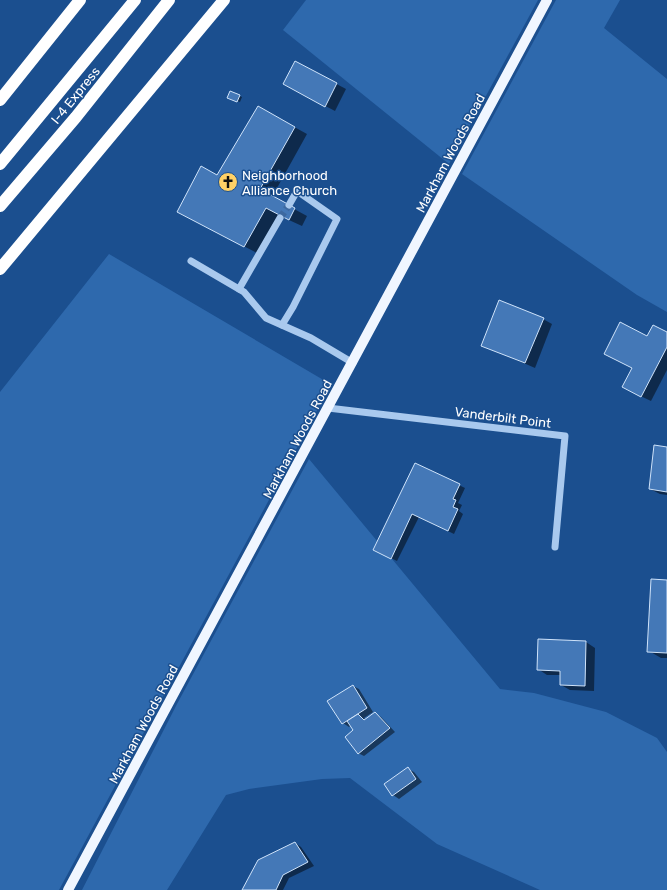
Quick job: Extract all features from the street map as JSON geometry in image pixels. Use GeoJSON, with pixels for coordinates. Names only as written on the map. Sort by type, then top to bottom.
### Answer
{"type":"FeatureCollection","features":[{"type":"Feature","properties":{"kind":"highway"},"geometry":{"type":"LineString","coordinates":[[0,100],[80,0]]}},
{"type":"Feature","properties":{"kind":"highway","name":"I-4 Express"},"geometry":{"type":"LineString","coordinates":[[0,164],[135,0]]}},
{"type":"Feature","properties":{"kind":"highway","name":"I-4 Express"},"geometry":{"type":"LineString","coordinates":[[0,206],[76,117],[169,0]]}},
{"type":"Feature","properties":{"kind":"highway"},"geometry":{"type":"LineString","coordinates":[[0,269],[224,0]]}},
{"type":"Feature","properties":{"kind":"main road","name":"Markham Woods Road"},"geometry":{"type":"LineString","coordinates":[[68,890],[353,363],[547,0]]}},
{"type":"Feature","properties":{"kind":"street"},"geometry":{"type":"LineString","coordinates":[[282,325],[293,307],[337,219],[297,191],[289,205]]}},
{"type":"Feature","properties":{"kind":"street"},"geometry":{"type":"LineString","coordinates":[[239,289],[280,218]]}},
{"type":"Feature","properties":{"kind":"street"},"geometry":{"type":"LineString","coordinates":[[191,261],[244,292],[266,318],[311,338],[353,363]]}},
{"type":"Feature","properties":{"kind":"street","name":"Vanderbilt Point"},"geometry":{"type":"LineString","coordinates":[[328,408],[565,436],[555,547]]}},
{"type":"Feature","properties":{"kind":"shaded area"},"geometry":{"type":"Polygon","coordinates":[[[306,0],[538,0],[449,164],[283,30],[306,0]]]}},
{"type":"Feature","properties":{"kind":"shaded area"},"geometry":{"type":"Polygon","coordinates":[[[556,0],[620,0],[604,28],[667,79],[667,312],[637,295],[462,174],[556,0]]]}},
{"type":"Feature","properties":{"kind":"shaded area"},"geometry":{"type":"Polygon","coordinates":[[[109,254],[332,385],[324,398],[321,398],[320,405],[59,890],[0,890],[0,392],[109,254]]]}},
{"type":"Feature","properties":{"kind":"shaded area"},"geometry":{"type":"Polygon","coordinates":[[[309,459],[500,689],[534,693],[606,712],[657,738],[667,752],[667,890],[540,890],[437,844],[350,778],[322,779],[249,789],[226,795],[167,890],[82,890],[177,704],[309,459]]]}},
{"type":"Feature","properties":{"kind":"building"},"geometry":{"type":"Polygon","coordinates":[[[295,61],[337,83],[325,107],[283,84],[295,61]]]}},
{"type":"Feature","properties":{"kind":"building"},"geometry":{"type":"Polygon","coordinates":[[[230,91],[240,95],[237,102],[227,98],[230,91]]]}},
{"type":"Feature","properties":{"kind":"building","name":"Neighborhood Alliance Church"},"geometry":{"type":"Polygon","coordinates":[[[258,106],[295,127],[260,189],[295,208],[289,220],[266,208],[244,247],[177,212],[201,166],[217,175],[258,106]]]}},
{"type":"Feature","properties":{"kind":"building"},"geometry":{"type":"Polygon","coordinates":[[[499,300],[544,318],[525,363],[481,346],[499,300]]]}},
{"type":"Feature","properties":{"kind":"building"},"geometry":{"type":"Polygon","coordinates":[[[620,322],[647,336],[653,325],[667,332],[667,347],[641,397],[622,387],[632,368],[604,354],[620,322]]]}},
{"type":"Feature","properties":{"kind":"building"},"geometry":{"type":"Polygon","coordinates":[[[654,445],[667,447],[667,492],[649,489],[654,445]]]}},
{"type":"Feature","properties":{"kind":"building"},"geometry":{"type":"Polygon","coordinates":[[[415,463],[460,484],[453,499],[456,500],[453,507],[458,509],[448,531],[412,514],[391,559],[373,550],[415,463]]]}},
{"type":"Feature","properties":{"kind":"building"},"geometry":{"type":"Polygon","coordinates":[[[651,579],[667,580],[667,653],[647,652],[651,579]]]}},
{"type":"Feature","properties":{"kind":"building"},"geometry":{"type":"Polygon","coordinates":[[[538,639],[586,641],[585,686],[560,685],[560,671],[537,670],[538,639]]]}},
{"type":"Feature","properties":{"kind":"building"},"geometry":{"type":"Polygon","coordinates":[[[353,685],[367,708],[342,724],[327,701],[353,685]]]}},
{"type":"Feature","properties":{"kind":"building"},"geometry":{"type":"Polygon","coordinates":[[[375,712],[390,728],[358,754],[345,737],[353,730],[347,721],[358,714],[364,720],[375,712]]]}},
{"type":"Feature","properties":{"kind":"building"},"geometry":{"type":"Polygon","coordinates":[[[408,767],[416,779],[392,796],[384,784],[408,767]]]}},
{"type":"Feature","properties":{"kind":"building"},"geometry":{"type":"Polygon","coordinates":[[[295,842],[308,862],[283,875],[276,890],[242,890],[258,860],[295,842]]]}},
{"type":"Feature","properties":{"kind":"tunnel"},"geometry":{"type":"LineString","coordinates":[[280,218],[289,205]]}},
{"type":"Feature","properties":{"kind":"place","name":"Neighborhood Alliance Church"},"geometry":{"type":"Point","coordinates":[228,182]}}]}
